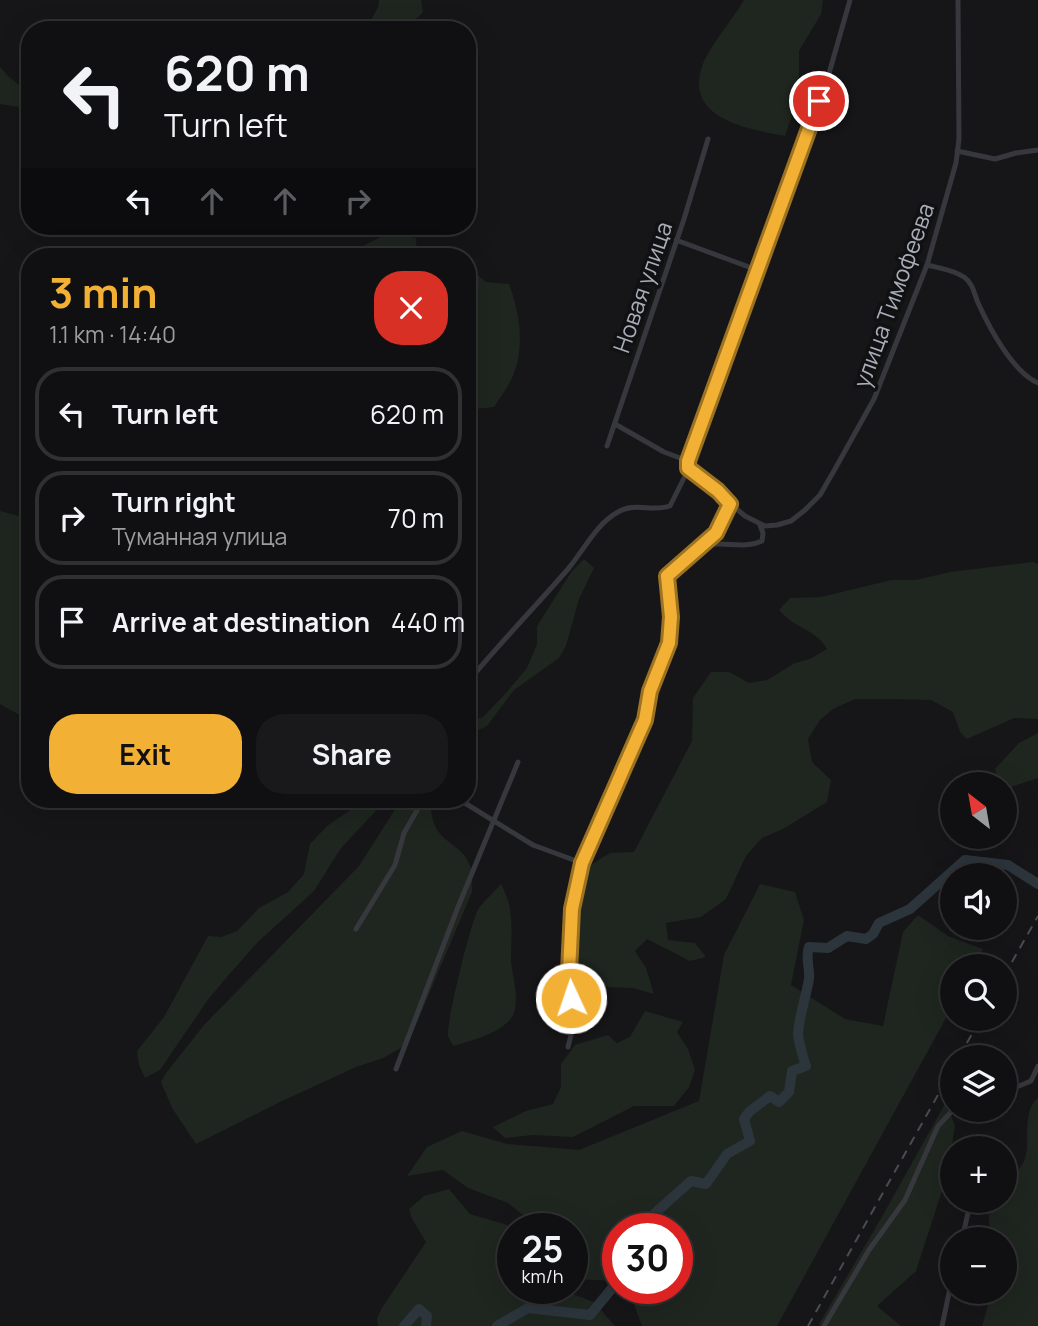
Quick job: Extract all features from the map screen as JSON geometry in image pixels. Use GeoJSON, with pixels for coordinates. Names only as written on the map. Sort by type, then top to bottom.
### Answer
{"type":"FeatureCollection","features":[{"type":"Feature","properties":{"kind":"street"},"geometry":{"type":"LineString","coordinates":[[476,673],[606,521],[620,510],[638,507],[659,510],[670,506],[689,468],[688,461],[828,77],[850,0]]}},
{"type":"Feature","properties":{"kind":"street","name":"улица Тимофеева"},"geometry":{"type":"LineString","coordinates":[[760,525],[785,523],[799,516],[820,495],[874,399],[927,265],[953,174],[957,150],[958,0]]}},
{"type":"Feature","properties":{"kind":"street","name":"Новая улица"},"geometry":{"type":"LineString","coordinates":[[607,446],[708,139]]}},
{"type":"Feature","properties":{"kind":"street"},"geometry":{"type":"LineString","coordinates":[[957,150],[995,159],[1016,152],[1038,150]]}},
{"type":"Feature","properties":{"kind":"street"},"geometry":{"type":"LineString","coordinates":[[676,240],[757,270]]}},
{"type":"Feature","properties":{"kind":"street"},"geometry":{"type":"LineString","coordinates":[[927,265],[964,276],[973,287],[976,300],[996,337],[1030,379],[1038,383]]}},
{"type":"Feature","properties":{"kind":"street"},"geometry":{"type":"LineString","coordinates":[[615,424],[664,452],[688,461]]}},
{"type":"Feature","properties":{"kind":"street"},"geometry":{"type":"LineString","coordinates":[[689,468],[730,504],[760,525],[763,533],[762,541],[755,544],[731,545],[717,542],[699,547]]}},
{"type":"Feature","properties":{"kind":"street"},"geometry":{"type":"LineString","coordinates":[[568,1047],[574,1023],[569,972],[572,909],[582,863],[645,720],[650,691],[669,643],[671,617],[667,576],[716,533],[730,504]]}},
{"type":"Feature","properties":{"kind":"street"},"geometry":{"type":"LineString","coordinates":[[396,1069],[458,907],[518,762]]}},
{"type":"Feature","properties":{"kind":"street"},"geometry":{"type":"LineString","coordinates":[[356,929],[394,865],[404,833],[418,808]]}},
{"type":"Feature","properties":{"kind":"street"},"geometry":{"type":"LineString","coordinates":[[473,808],[533,845],[582,863]]}},
{"type":"Feature","properties":{"kind":"street"},"geometry":{"type":"LineString","coordinates":[[1017,1086],[1031,1081],[1038,1066]]}},
{"type":"Feature","properties":{"kind":"street"},"geometry":{"type":"LineString","coordinates":[[824,1326],[869,1250],[905,1200],[942,1122]]}},
{"type":"Feature","properties":{"kind":"street"},"geometry":{"type":"LineString","coordinates":[[942,1326],[947,1304]]}},
{"type":"Feature","properties":{"kind":"shaded area"},"geometry":{"type":"Polygon","coordinates":[[[379,0],[421,0],[423,12],[412,21],[371,21],[379,0]]]}},
{"type":"Feature","properties":{"kind":"shaded area"},"geometry":{"type":"Polygon","coordinates":[[[744,0],[823,0],[821,14],[799,51],[799,95],[785,136],[751,129],[720,116],[708,107],[701,94],[699,79],[705,59],[744,0]]]}},
{"type":"Feature","properties":{"kind":"shaded area"},"geometry":{"type":"Polygon","coordinates":[[[0,67],[21,87],[21,108],[0,104],[0,67]]]}},
{"type":"Feature","properties":{"kind":"shaded area"},"geometry":{"type":"Polygon","coordinates":[[[384,235],[416,238],[417,248],[359,248],[384,235]]]}},
{"type":"Feature","properties":{"kind":"shaded area"},"geometry":{"type":"Polygon","coordinates":[[[476,274],[486,282],[509,284],[518,316],[520,339],[517,362],[510,382],[494,407],[476,409],[476,274]]]}},
{"type":"Feature","properties":{"kind":"shaded area"},"geometry":{"type":"Polygon","coordinates":[[[0,511],[21,517],[21,716],[0,704],[0,511]]]}},
{"type":"Feature","properties":{"kind":"shaded area"},"geometry":{"type":"Polygon","coordinates":[[[584,559],[594,568],[579,599],[566,646],[559,658],[514,690],[487,726],[476,731],[476,719],[483,717],[527,668],[537,644],[537,626],[572,571],[584,559]]]}},
{"type":"Feature","properties":{"kind":"shaded area"},"geometry":{"type":"Polygon","coordinates":[[[1033,562],[1038,564],[1038,719],[1014,718],[967,739],[960,732],[953,712],[931,700],[855,699],[833,709],[820,720],[808,739],[812,762],[831,780],[827,802],[783,829],[762,838],[746,856],[726,899],[701,917],[666,923],[668,940],[695,943],[706,957],[690,961],[647,939],[635,951],[646,968],[654,994],[633,988],[606,987],[579,972],[571,897],[584,869],[610,853],[634,852],[692,741],[693,698],[711,672],[729,672],[749,683],[767,680],[795,663],[810,659],[827,649],[817,637],[779,610],[790,598],[821,597],[891,580],[916,580],[950,572],[1033,562]]]}},
{"type":"Feature","properties":{"kind":"shaded area"},"geometry":{"type":"Polygon","coordinates":[[[1038,733],[1038,778],[1017,785],[1017,772],[996,772],[995,769],[1019,743],[1038,733]]]}},
{"type":"Feature","properties":{"kind":"shaded area"},"geometry":{"type":"Polygon","coordinates":[[[353,808],[378,808],[341,848],[314,891],[258,942],[226,978],[160,1070],[145,1078],[137,1051],[164,1017],[208,936],[221,937],[237,931],[259,908],[288,892],[304,874],[310,844],[327,826],[353,808]]]}},
{"type":"Feature","properties":{"kind":"shaded area"},"geometry":{"type":"Polygon","coordinates":[[[396,808],[432,808],[435,826],[441,835],[462,852],[471,869],[472,892],[408,1044],[383,1058],[356,1067],[280,1102],[196,1144],[172,1108],[161,1082],[166,1073],[204,1025],[359,866],[396,808]]]}},
{"type":"Feature","properties":{"kind":"shaded area"},"geometry":{"type":"Polygon","coordinates":[[[501,884],[510,911],[512,931],[511,958],[516,991],[513,1016],[496,1030],[454,1046],[448,1036],[448,1028],[475,916],[501,884]]]}},
{"type":"Feature","properties":{"kind":"shaded area"},"geometry":{"type":"Polygon","coordinates":[[[760,884],[795,892],[804,920],[791,985],[845,1019],[883,1026],[903,932],[918,915],[940,930],[940,940],[959,940],[983,949],[980,954],[940,954],[940,1029],[777,1326],[642,1326],[634,1304],[693,1304],[693,1213],[602,1213],[602,1280],[588,1280],[588,1213],[520,1213],[508,1203],[468,1188],[443,1170],[407,1176],[427,1147],[462,1131],[507,1144],[579,1150],[699,1101],[724,955],[760,884]]]}},
{"type":"Feature","properties":{"kind":"shaded area"},"geometry":{"type":"Polygon","coordinates":[[[645,1011],[683,1022],[677,1032],[688,1049],[695,1070],[689,1087],[674,1106],[634,1106],[573,1137],[533,1135],[505,1138],[493,1127],[526,1111],[553,1104],[561,1087],[561,1064],[575,1045],[608,1035],[617,1043],[630,1037],[645,1011]]]}},
{"type":"Feature","properties":{"kind":"shaded area"},"geometry":{"type":"Polygon","coordinates":[[[1038,1098],[1038,1326],[982,1326],[988,1304],[1017,1304],[1017,1227],[990,1227],[989,1213],[1017,1213],[1017,1171],[1026,1153],[1029,1112],[1038,1098]]]}},
{"type":"Feature","properties":{"kind":"shaded area"},"geometry":{"type":"Polygon","coordinates":[[[940,1113],[940,1122],[954,1122],[955,1126],[953,1136],[940,1136],[940,1197],[916,1271],[877,1306],[901,1326],[820,1326],[819,1324],[940,1113]]]}},
{"type":"Feature","properties":{"kind":"shaded area"},"geometry":{"type":"Polygon","coordinates":[[[449,1189],[470,1214],[497,1222],[497,1304],[588,1304],[588,1300],[594,1302],[615,1326],[378,1326],[377,1318],[382,1308],[426,1242],[409,1209],[424,1196],[449,1189]]]}},
{"type":"Feature","properties":{"kind":"waterway"},"geometry":{"type":"LineString","coordinates":[[655,1213],[691,1181],[706,1184],[727,1154],[750,1141],[744,1119],[749,1112],[770,1096],[779,1102],[789,1092],[792,1071],[806,1066],[798,1034],[809,979],[809,947],[828,948],[847,936],[866,939],[873,934],[879,923],[910,909],[965,860],[1008,865],[1038,884]]}},
{"type":"Feature","properties":{"kind":"waterway"},"geometry":{"type":"LineString","coordinates":[[497,1326],[528,1308],[590,1315],[602,1300]]}},
{"type":"Feature","properties":{"kind":"waterway"},"geometry":{"type":"LineString","coordinates":[[404,1326],[419,1309],[427,1316],[426,1326]]}},
{"type":"Feature","properties":{"kind":"railway"},"geometry":{"type":"LineString","coordinates":[[1016,954],[1038,916]]}},
{"type":"Feature","properties":{"kind":"railway"},"geometry":{"type":"LineString","coordinates":[[966,1045],[974,1031]]}},
{"type":"Feature","properties":{"kind":"railway"},"geometry":{"type":"LineString","coordinates":[[808,1326],[940,1091]]}},
{"type":"Feature","properties":{"kind":"route"},"geometry":{"type":"LineString","coordinates":[[571,998],[569,972],[572,909],[582,863],[645,720],[650,691],[669,643],[671,617],[666,588],[667,576],[716,533],[730,504],[688,468],[688,461],[819,101]]}}]}
